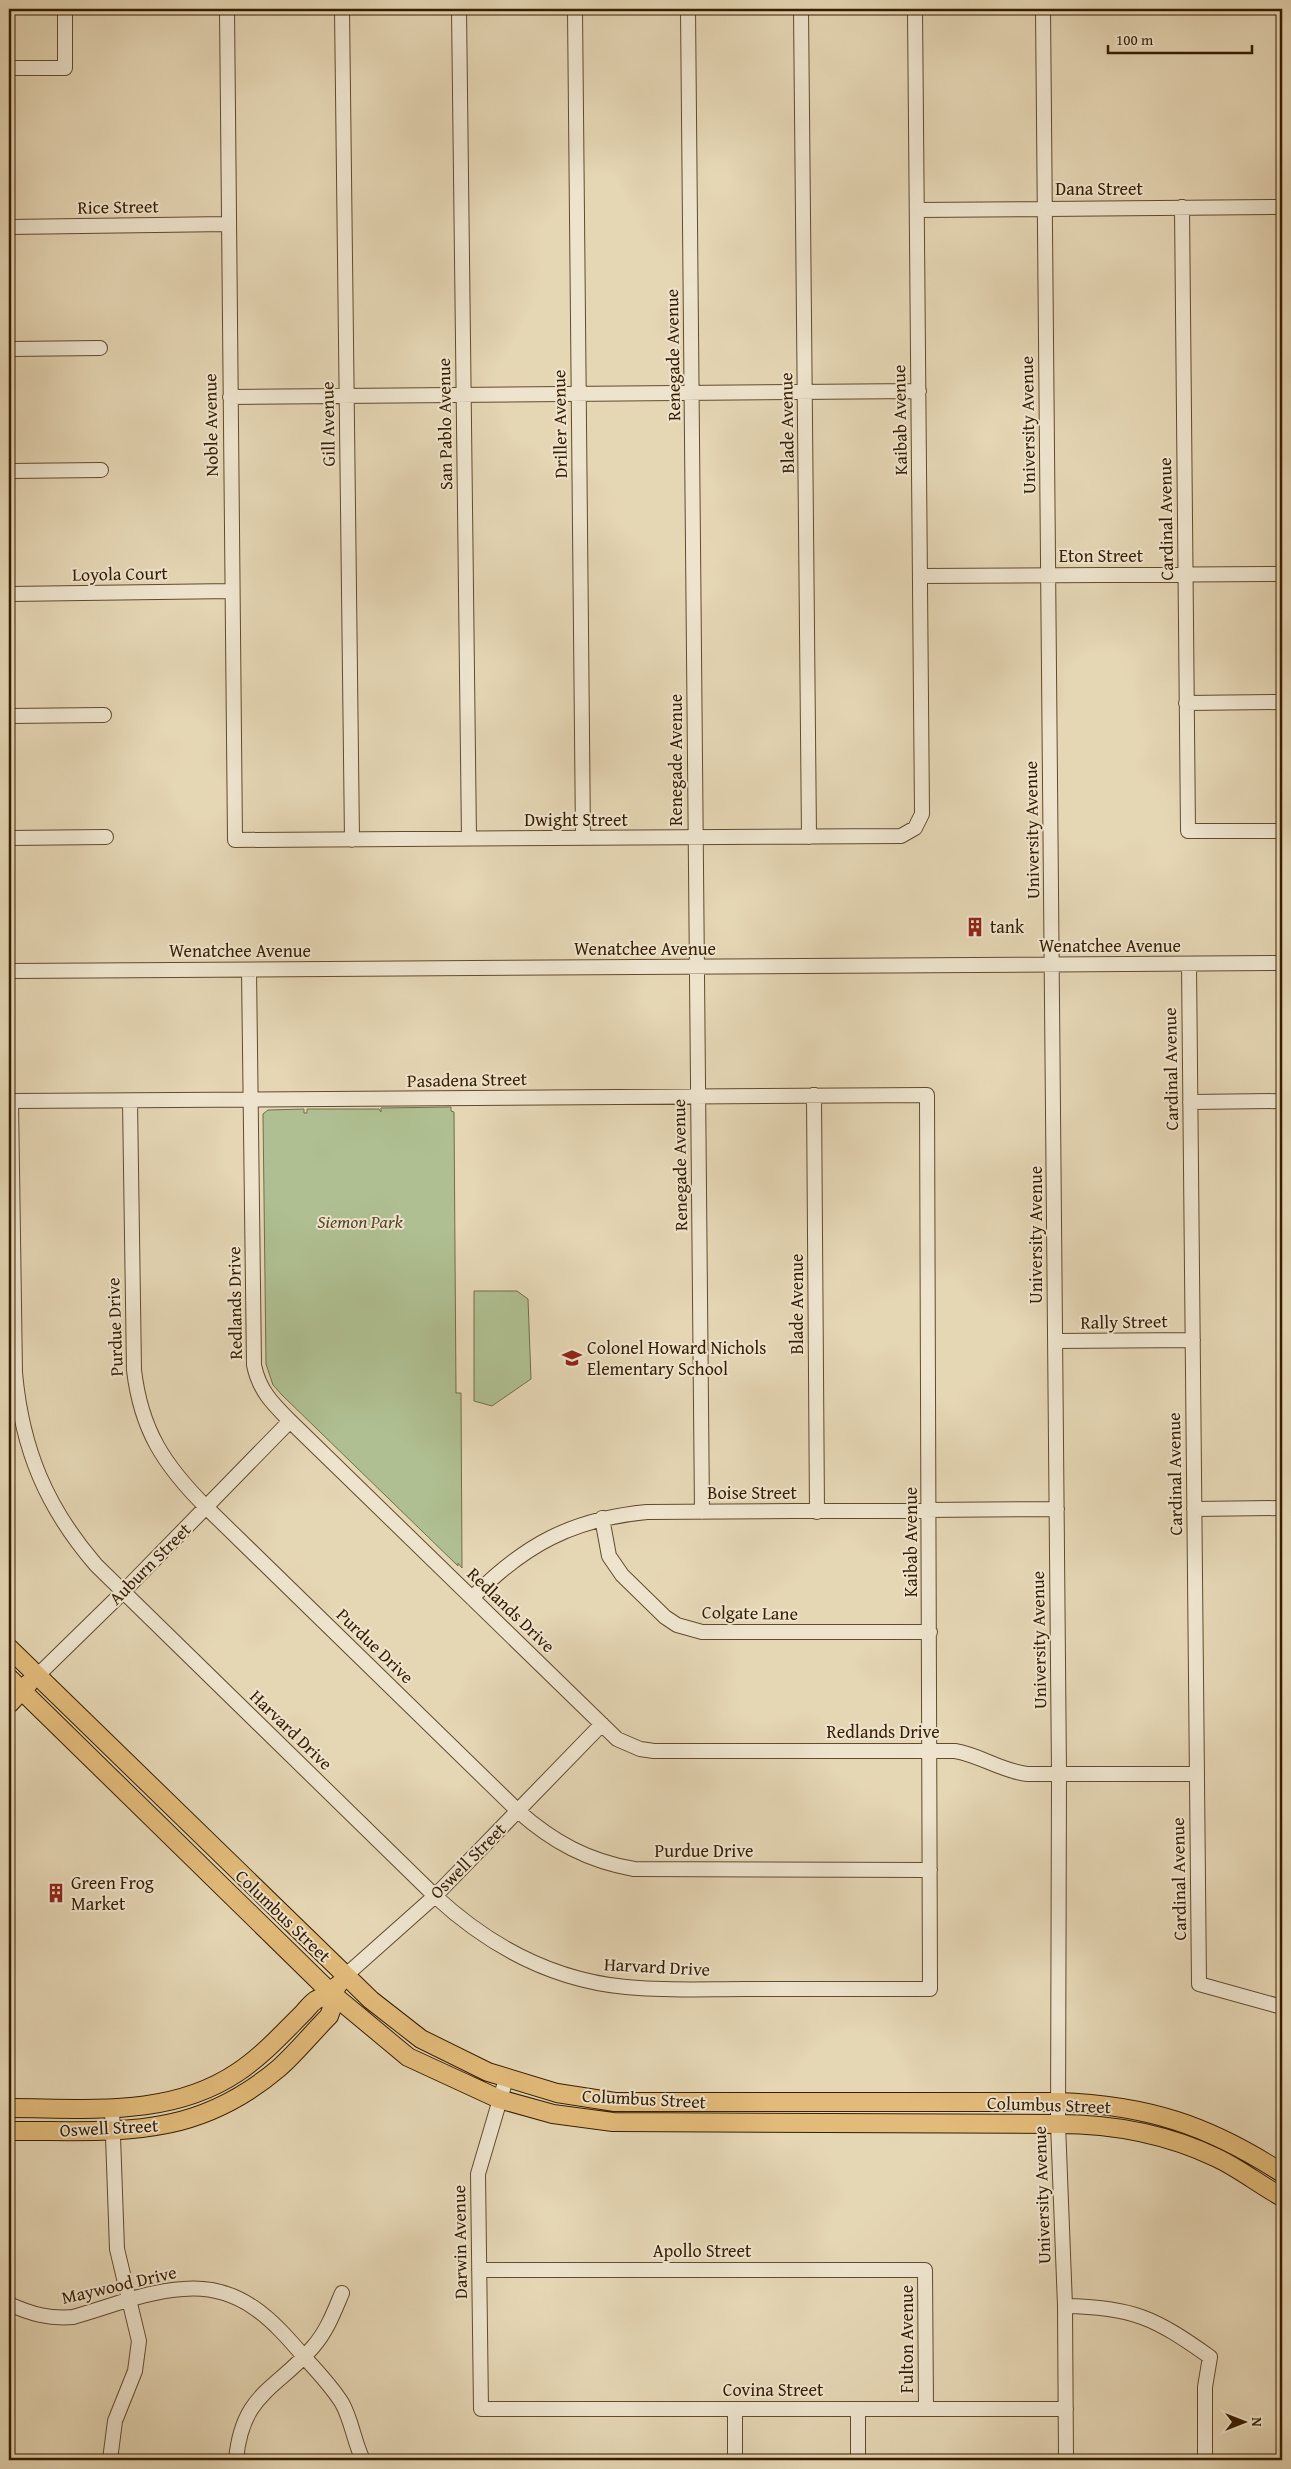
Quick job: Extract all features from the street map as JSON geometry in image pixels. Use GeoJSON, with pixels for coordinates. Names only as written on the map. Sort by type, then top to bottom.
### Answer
{"type":"FeatureCollection","features":[{"type":"Feature","properties":{"kind":"main road","name":"Columbus Street"},"geometry":{"type":"LineString","coordinates":[[9,1648],[345,1976],[421,2039],[468,2063],[506,2079],[557,2093],[629,2102],[1058,2102],[1110,2105],[1166,2117],[1226,2139],[1282,2173]]}},
{"type":"Feature","properties":{"kind":"main road","name":"Auburn Street"},"geometry":{"type":"LineString","coordinates":[[9,1704],[37,1676]]}},
{"type":"Feature","properties":{"kind":"main road","name":"Columbus Street"},"geometry":{"type":"LineString","coordinates":[[9,1678],[331,1993],[408,2057],[499,2099],[553,2114],[613,2122],[1058,2124],[1108,2126],[1161,2137],[1217,2158],[1282,2197]]}},
{"type":"Feature","properties":{"kind":"main road","name":"Oswell Street"},"geometry":{"type":"LineString","coordinates":[[9,2108],[133,2107],[175,2100],[217,2084],[256,2059],[315,2001],[331,1993],[345,1976]]}},
{"type":"Feature","properties":{"kind":"main road","name":"Oswell Street"},"geometry":{"type":"LineString","coordinates":[[9,2130],[137,2130],[178,2123],[221,2106],[241,2095],[279,2067],[329,2016],[333,2005],[331,1993]]}},
{"type":"Feature","properties":{"kind":"street"},"geometry":{"type":"LineString","coordinates":[[9,68],[65,68],[65,9]]}},
{"type":"Feature","properties":{"kind":"street","name":"Noble Avenue"},"geometry":{"type":"LineString","coordinates":[[227,9],[234,840]]}},
{"type":"Feature","properties":{"kind":"street","name":"Gill Avenue"},"geometry":{"type":"LineString","coordinates":[[342,9],[352,840]]}},
{"type":"Feature","properties":{"kind":"street","name":"San Pablo Avenue"},"geometry":{"type":"LineString","coordinates":[[459,9],[469,839]]}},
{"type":"Feature","properties":{"kind":"street","name":"Driller Avenue"},"geometry":{"type":"LineString","coordinates":[[575,9],[583,838]]}},
{"type":"Feature","properties":{"kind":"street","name":"Renegade Avenue"},"geometry":{"type":"LineString","coordinates":[[688,9],[702,1512]]}},
{"type":"Feature","properties":{"kind":"street","name":"Blade Avenue"},"geometry":{"type":"LineString","coordinates":[[802,9],[809,837]]}},
{"type":"Feature","properties":{"kind":"street","name":"Kaibab Avenue"},"geometry":{"type":"LineString","coordinates":[[915,9],[922,814],[915,828]]}},
{"type":"Feature","properties":{"kind":"street","name":"University Avenue"},"geometry":{"type":"LineString","coordinates":[[1043,9],[1056,1341],[1059,1773],[1058,2124],[1064,2306],[1066,2460]]}},
{"type":"Feature","properties":{"kind":"street","name":"Cardinal Avenue"},"geometry":{"type":"LineString","coordinates":[[1182,207],[1188,831],[1282,831]]}},
{"type":"Feature","properties":{"kind":"street","name":"Dana Street"},"geometry":{"type":"LineString","coordinates":[[917,210],[1282,207]]}},
{"type":"Feature","properties":{"kind":"street","name":"Rice Street"},"geometry":{"type":"LineString","coordinates":[[9,227],[228,224]]}},
{"type":"Feature","properties":{"kind":"street"},"geometry":{"type":"LineString","coordinates":[[9,349],[100,348]]}},
{"type":"Feature","properties":{"kind":"street"},"geometry":{"type":"LineString","coordinates":[[230,397],[919,391]]}},
{"type":"Feature","properties":{"kind":"street"},"geometry":{"type":"LineString","coordinates":[[9,471],[101,470]]}},
{"type":"Feature","properties":{"kind":"street","name":"Eton Street"},"geometry":{"type":"LineString","coordinates":[[920,576],[1282,574]]}},
{"type":"Feature","properties":{"kind":"street","name":"Loyola Court"},"geometry":{"type":"LineString","coordinates":[[9,594],[232,591]]}},
{"type":"Feature","properties":{"kind":"street"},"geometry":{"type":"LineString","coordinates":[[1186,703],[1282,702]]}},
{"type":"Feature","properties":{"kind":"street"},"geometry":{"type":"LineString","coordinates":[[9,716],[104,715]]}},
{"type":"Feature","properties":{"kind":"street","name":"Dwight Street"},"geometry":{"type":"LineString","coordinates":[[234,840],[901,836],[915,828]]}},
{"type":"Feature","properties":{"kind":"street"},"geometry":{"type":"LineString","coordinates":[[9,838],[106,837]]}},
{"type":"Feature","properties":{"kind":"street","name":"Wenatchee Avenue"},"geometry":{"type":"LineString","coordinates":[[9,971],[1282,963]]}},
{"type":"Feature","properties":{"kind":"street","name":"Cardinal Avenue"},"geometry":{"type":"LineString","coordinates":[[1188,964],[1199,1984],[1282,2007]]}},
{"type":"Feature","properties":{"kind":"street","name":"Redlands Drive"},"geometry":{"type":"LineString","coordinates":[[249,970],[254,1365],[261,1389],[290,1421],[602,1724],[627,1745],[654,1751],[930,1751],[967,1753],[1013,1772],[1197,1774]]}},
{"type":"Feature","properties":{"kind":"street","name":"Kaibab Avenue"},"geometry":{"type":"LineString","coordinates":[[926,1094],[930,1512],[930,1988]]}},
{"type":"Feature","properties":{"kind":"street","name":"Pasadena Street"},"geometry":{"type":"LineString","coordinates":[[10,1101],[926,1094]]}},
{"type":"Feature","properties":{"kind":"street","name":"Blade Avenue"},"geometry":{"type":"LineString","coordinates":[[814,1096],[817,1512]]}},
{"type":"Feature","properties":{"kind":"street","name":"Harvard Drive"},"geometry":{"type":"LineString","coordinates":[[10,1101],[15,1373],[22,1426],[38,1476],[63,1523],[96,1565],[435,1896],[464,1922],[501,1947],[549,1970],[601,1984],[648,1989],[930,1988]]}},
{"type":"Feature","properties":{"kind":"street","name":"Purdue Drive"},"geometry":{"type":"LineString","coordinates":[[130,1101],[134,1370],[136,1390],[149,1433],[160,1454],[183,1485],[518,1810],[537,1828],[575,1852],[612,1865],[634,1869],[930,1870]]}},
{"type":"Feature","properties":{"kind":"street"},"geometry":{"type":"LineString","coordinates":[[1190,1102],[1282,1101]]}},
{"type":"Feature","properties":{"kind":"street","name":"Rally Street"},"geometry":{"type":"LineString","coordinates":[[1056,1341],[1193,1340]]}},
{"type":"Feature","properties":{"kind":"street","name":"Auburn Street"},"geometry":{"type":"LineString","coordinates":[[37,1676],[123,1592],[290,1421]]}},
{"type":"Feature","properties":{"kind":"street"},"geometry":{"type":"LineString","coordinates":[[1194,1509],[1282,1508]]}},
{"type":"Feature","properties":{"kind":"street","name":"Boise Street"},"geometry":{"type":"LineString","coordinates":[[472,1598],[494,1575],[531,1548],[568,1529],[602,1518],[647,1512],[930,1512],[1057,1509]]}},
{"type":"Feature","properties":{"kind":"street","name":"Colgate Lane"},"geometry":{"type":"LineString","coordinates":[[602,1518],[605,1544],[615,1567],[665,1618],[690,1630],[702,1632],[930,1632]]}},
{"type":"Feature","properties":{"kind":"street","name":"Oswell Street"},"geometry":{"type":"LineString","coordinates":[[345,1976],[435,1896],[602,1724]]}},
{"type":"Feature","properties":{"kind":"street","name":"Darwin Avenue"},"geometry":{"type":"LineString","coordinates":[[481,2409],[478,2174],[506,2079]]}},
{"type":"Feature","properties":{"kind":"street"},"geometry":{"type":"LineString","coordinates":[[110,2460],[114,2421],[135,2372],[138,2357],[137,2328],[117,2249],[112,2108]]}},
{"type":"Feature","properties":{"kind":"street","name":"Apollo Street"},"geometry":{"type":"LineString","coordinates":[[479,2270],[925,2270]]}},
{"type":"Feature","properties":{"kind":"street","name":"Fulton Avenue"},"geometry":{"type":"LineString","coordinates":[[925,2270],[926,2409]]}},
{"type":"Feature","properties":{"kind":"street","name":"Maywood Drive"},"geometry":{"type":"LineString","coordinates":[[9,2304],[31,2314],[58,2318],[73,2317],[165,2291],[184,2288],[217,2291],[235,2297],[266,2315],[304,2356],[342,2404],[363,2460]]}},
{"type":"Feature","properties":{"kind":"street"},"geometry":{"type":"LineString","coordinates":[[236,2460],[242,2428],[257,2401],[321,2337],[342,2293]]}},
{"type":"Feature","properties":{"kind":"street"},"geometry":{"type":"LineString","coordinates":[[1064,2306],[1098,2307],[1135,2314],[1166,2327],[1210,2357],[1205,2387],[1205,2460]]}},
{"type":"Feature","properties":{"kind":"street","name":"Covina Street"},"geometry":{"type":"LineString","coordinates":[[481,2409],[1066,2409]]}},
{"type":"Feature","properties":{"kind":"street"},"geometry":{"type":"LineString","coordinates":[[735,2409],[735,2454]]}},
{"type":"Feature","properties":{"kind":"street"},"geometry":{"type":"LineString","coordinates":[[858,2409],[858,2460]]}},
{"type":"Feature","properties":{"kind":"green space","name":"Siemon Park"},"geometry":{"type":"Polygon","coordinates":[[[451,1107],[451,1111],[454,1112],[456,1393],[461,1393],[462,1568],[282,1395],[273,1385],[266,1364],[263,1114],[268,1110],[304,1109],[304,1113],[307,1113],[307,1109],[379,1109],[381,1112],[381,1108],[451,1107]]]}},
{"type":"Feature","properties":{"kind":"green space"},"geometry":{"type":"Polygon","coordinates":[[[474,1291],[517,1291],[528,1299],[531,1379],[492,1406],[474,1401],[474,1291]]]}},
{"type":"Feature","properties":{"kind":"place","name":"tank"},"geometry":{"type":"Point","coordinates":[975,927]}},
{"type":"Feature","properties":{"kind":"place","name":"Colonel Howard Nichols Elementary School"},"geometry":{"type":"Point","coordinates":[572,1358]}},
{"type":"Feature","properties":{"kind":"place","name":"Green Frog Market"},"geometry":{"type":"Point","coordinates":[56,1893]}}]}
